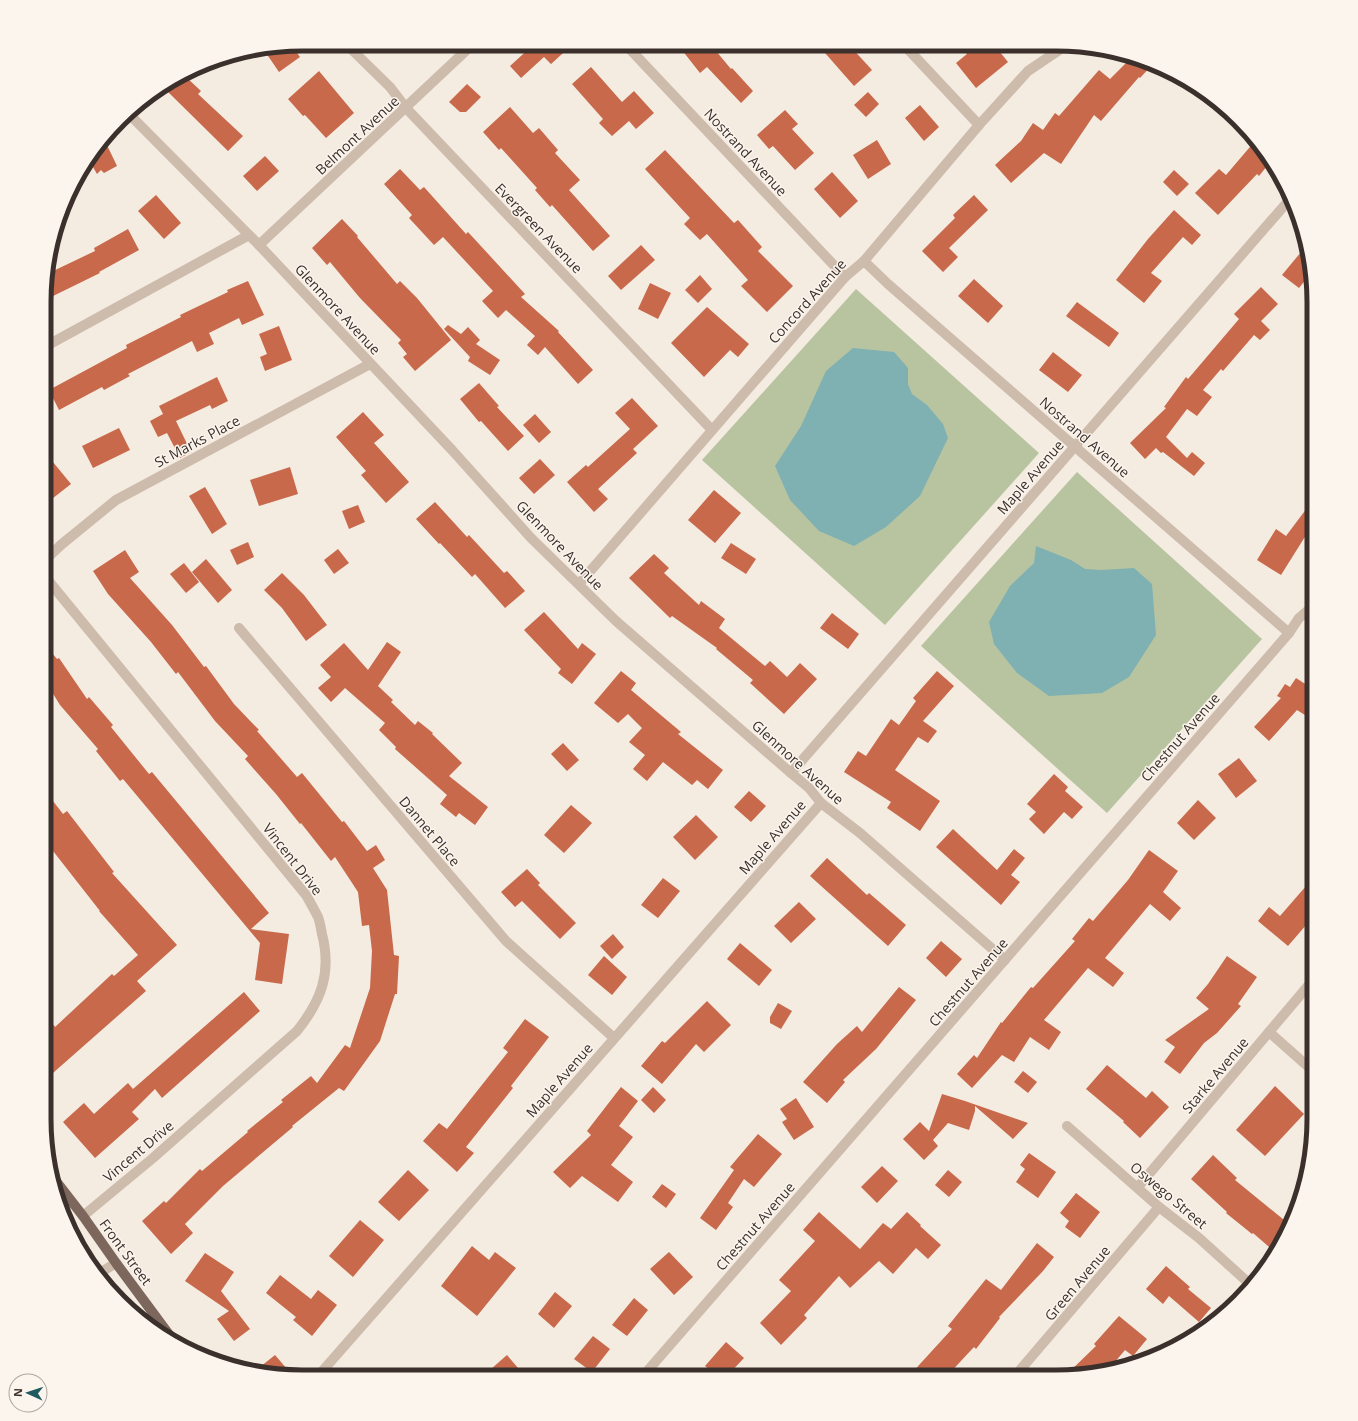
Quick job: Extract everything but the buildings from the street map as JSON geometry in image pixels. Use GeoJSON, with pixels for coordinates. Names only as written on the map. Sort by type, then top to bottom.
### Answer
{"type":"FeatureCollection","features":[{"type":"Feature","properties":{"kind":"main road","name":"Front Street"},"geometry":{"type":"LineString","coordinates":[[61,1187],[165,1329]]}},
{"type":"Feature","properties":{"kind":"street","name":"Evergreen Avenue"},"geometry":{"type":"LineString","coordinates":[[353,51],[390,87],[406,108],[712,430]]}},
{"type":"Feature","properties":{"kind":"street","name":"Belmont Avenue"},"geometry":{"type":"LineString","coordinates":[[259,245],[466,51]]}},
{"type":"Feature","properties":{"kind":"street","name":"Nostrand Avenue"},"geometry":{"type":"LineString","coordinates":[[632,51],[845,277]]}},
{"type":"Feature","properties":{"kind":"street"},"geometry":{"type":"LineString","coordinates":[[910,51],[980,125]]}},
{"type":"Feature","properties":{"kind":"street","name":"Concord Avenue"},"geometry":{"type":"LineString","coordinates":[[579,584],[845,277],[864,261],[1028,71],[1057,51]]}},
{"type":"Feature","properties":{"kind":"street","name":"Glenmore Avenue"},"geometry":{"type":"LineString","coordinates":[[132,118],[259,245],[452,450],[531,538],[616,621],[809,788],[820,803],[860,833],[1005,960]]}},
{"type":"Feature","properties":{"kind":"street","name":"Maple Avenue"},"geometry":{"type":"LineString","coordinates":[[791,772],[1287,203]]}},
{"type":"Feature","properties":{"kind":"street"},"geometry":{"type":"LineString","coordinates":[[51,343],[249,235]]}},
{"type":"Feature","properties":{"kind":"street","name":"Nostrand Avenue"},"geometry":{"type":"LineString","coordinates":[[864,261],[888,284],[1289,633]]}},
{"type":"Feature","properties":{"kind":"street","name":"St Marks Place"},"geometry":{"type":"LineString","coordinates":[[51,554],[116,500],[370,364]]}},
{"type":"Feature","properties":{"kind":"street","name":"Vincent Drive"},"geometry":{"type":"LineString","coordinates":[[51,584],[306,895],[318,918],[326,951],[326,967],[321,993],[309,1016],[297,1031],[153,1158],[83,1216]]}},
{"type":"Feature","properties":{"kind":"street","name":"Chestnut Avenue"},"geometry":{"type":"LineString","coordinates":[[648,1370],[1289,633],[1299,618],[1307,612]]}},
{"type":"Feature","properties":{"kind":"street","name":"Dannet Place"},"geometry":{"type":"LineString","coordinates":[[240,628],[506,941],[614,1038]]}},
{"type":"Feature","properties":{"kind":"street","name":"Maple Avenue"},"geometry":{"type":"LineString","coordinates":[[323,1370],[820,803]]}},
{"type":"Feature","properties":{"kind":"street","name":"Starke Avenue"},"geometry":{"type":"LineString","coordinates":[[1138,1187],[1307,988]]}},
{"type":"Feature","properties":{"kind":"street"},"geometry":{"type":"LineString","coordinates":[[1269,1032],[1307,1065]]}},
{"type":"Feature","properties":{"kind":"street","name":"Oswego Street"},"geometry":{"type":"LineString","coordinates":[[1067,1126],[1159,1207],[1199,1238],[1247,1282]]}},
{"type":"Feature","properties":{"kind":"street","name":"Green Avenue"},"geometry":{"type":"LineString","coordinates":[[1020,1370],[1159,1207]]}},
{"type":"Feature","properties":{"kind":"street"},"geometry":{"type":"LineString","coordinates":[[103,1271],[116,1264]]}},
{"type":"Feature","properties":{"kind":"green space"},"geometry":{"type":"Polygon","coordinates":[[[856,289],[1039,453],[885,625],[702,460],[856,289]]]}},
{"type":"Feature","properties":{"kind":"green space"},"geometry":{"type":"Polygon","coordinates":[[[1077,472],[1262,639],[1107,813],[921,646],[1077,472]]]}},
{"type":"Feature","properties":{"kind":"water"},"geometry":{"type":"Polygon","coordinates":[[[853,348],[894,352],[908,368],[908,384],[912,394],[927,405],[943,424],[948,438],[920,496],[886,527],[854,546],[819,531],[790,500],[775,466],[801,426],[826,371],[853,348]]]}},
{"type":"Feature","properties":{"kind":"water"},"geometry":{"type":"Polygon","coordinates":[[[1036,546],[1071,560],[1085,569],[1101,570],[1134,568],[1152,584],[1156,635],[1129,677],[1102,693],[1049,696],[1017,673],[994,644],[989,622],[1010,586],[1034,563],[1036,546]]]}}]}
